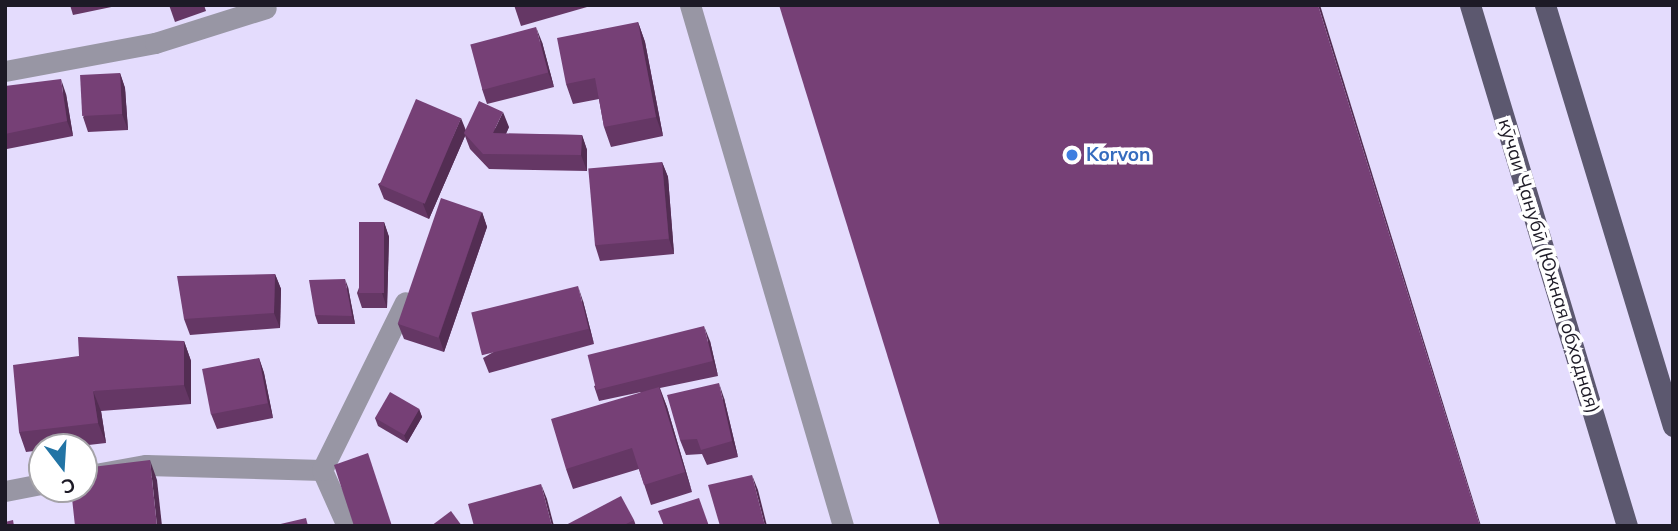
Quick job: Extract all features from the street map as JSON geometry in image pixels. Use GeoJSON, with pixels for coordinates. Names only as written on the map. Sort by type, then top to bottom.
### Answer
{"type":"FeatureCollection","features":[{"type":"Feature","properties":{"kind":"main road","name":"кӯчаи Ҷанубӣ (Южная обходная)"},"geometry":{"type":"LineString","coordinates":[[1470,5],[1627,526]]}},
{"type":"Feature","properties":{"kind":"main road"},"geometry":{"type":"LineString","coordinates":[[1545,5],[1673,426]]}},
{"type":"Feature","properties":{"kind":"street"},"geometry":{"type":"LineString","coordinates":[[690,5],[843,526]]}},
{"type":"Feature","properties":{"kind":"street"},"geometry":{"type":"LineString","coordinates":[[5,71],[155,43],[266,8]]}},
{"type":"Feature","properties":{"kind":"street"},"geometry":{"type":"LineString","coordinates":[[322,470],[405,302]]}},
{"type":"Feature","properties":{"kind":"street"},"geometry":{"type":"LineString","coordinates":[[98,474],[146,465],[322,470]]}},
{"type":"Feature","properties":{"kind":"street"},"geometry":{"type":"LineString","coordinates":[[322,470],[347,526]]}},
{"type":"Feature","properties":{"kind":"street"},"geometry":{"type":"LineString","coordinates":[[5,491],[28,487]]}},
{"type":"Feature","properties":{"kind":"building","name":"Korvon"},"geometry":{"type":"Polygon","coordinates":[[[779,5],[1318,5],[1480,526],[940,526],[779,5]]]}},
{"type":"Feature","properties":{"kind":"building"},"geometry":{"type":"Polygon","coordinates":[[[638,22],[656,117],[604,127],[595,78],[566,84],[557,38],[638,22]]]}},
{"type":"Feature","properties":{"kind":"building"},"geometry":{"type":"Polygon","coordinates":[[[536,27],[548,72],[482,90],[470,45],[536,27]]]}},
{"type":"Feature","properties":{"kind":"building"},"geometry":{"type":"Polygon","coordinates":[[[120,73],[122,114],[82,116],[80,75],[120,73]]]}},
{"type":"Feature","properties":{"kind":"building"},"geometry":{"type":"Polygon","coordinates":[[[61,79],[67,121],[5,134],[5,86],[61,79]]]}},
{"type":"Feature","properties":{"kind":"building"},"geometry":{"type":"Polygon","coordinates":[[[416,99],[461,118],[425,204],[380,185],[416,99]]]}},
{"type":"Feature","properties":{"kind":"building"},"geometry":{"type":"Polygon","coordinates":[[[479,101],[503,112],[493,133],[582,135],[581,155],[483,154],[464,133],[479,101]]]}},
{"type":"Feature","properties":{"kind":"building"},"geometry":{"type":"Polygon","coordinates":[[[662,162],[669,239],[595,245],[588,168],[662,162]]]}},
{"type":"Feature","properties":{"kind":"building"},"geometry":{"type":"Polygon","coordinates":[[[441,198],[482,212],[438,338],[398,324],[441,198]]]}},
{"type":"Feature","properties":{"kind":"building"},"geometry":{"type":"Polygon","coordinates":[[[359,222],[384,222],[384,293],[359,293],[359,222]]]}},
{"type":"Feature","properties":{"kind":"building"},"geometry":{"type":"Polygon","coordinates":[[[275,274],[274,313],[184,319],[177,276],[275,274]]]}},
{"type":"Feature","properties":{"kind":"building"},"geometry":{"type":"Polygon","coordinates":[[[345,279],[352,316],[315,315],[309,280],[345,279]]]}},
{"type":"Feature","properties":{"kind":"building"},"geometry":{"type":"Polygon","coordinates":[[[578,286],[589,329],[482,355],[471,313],[578,286]]]}},
{"type":"Feature","properties":{"kind":"building"},"geometry":{"type":"Polygon","coordinates":[[[704,326],[713,361],[596,390],[588,355],[704,326]]]}},
{"type":"Feature","properties":{"kind":"building"},"geometry":{"type":"Polygon","coordinates":[[[78,337],[184,341],[184,385],[93,391],[98,423],[19,432],[13,365],[79,356],[78,337]]]}},
{"type":"Feature","properties":{"kind":"building"},"geometry":{"type":"Polygon","coordinates":[[[259,358],[268,403],[211,414],[202,369],[259,358]]]}},
{"type":"Feature","properties":{"kind":"building"},"geometry":{"type":"Polygon","coordinates":[[[719,383],[732,441],[701,450],[697,439],[680,440],[667,395],[719,383]]]}},
{"type":"Feature","properties":{"kind":"building"},"geometry":{"type":"Polygon","coordinates":[[[659,387],[685,472],[644,485],[632,448],[566,469],[551,419],[659,387]]]}},
{"type":"Feature","properties":{"kind":"building"},"geometry":{"type":"Polygon","coordinates":[[[390,392],[419,409],[404,435],[375,418],[390,392]]]}},
{"type":"Feature","properties":{"kind":"building"},"geometry":{"type":"Polygon","coordinates":[[[368,453],[392,526],[354,526],[334,465],[368,453]]]}},
{"type":"Feature","properties":{"kind":"building"},"geometry":{"type":"Polygon","coordinates":[[[150,460],[157,526],[75,526],[73,503],[98,503],[98,466],[150,460]]]}},
{"type":"Feature","properties":{"kind":"building"},"geometry":{"type":"Polygon","coordinates":[[[752,475],[765,526],[720,526],[708,485],[752,475]]]}},
{"type":"Feature","properties":{"kind":"building"},"geometry":{"type":"Polygon","coordinates":[[[541,484],[552,526],[474,526],[468,504],[541,484]]]}},
{"type":"Feature","properties":{"kind":"building"},"geometry":{"type":"Polygon","coordinates":[[[621,496],[634,520],[622,526],[564,526],[621,496]]]}},
{"type":"Feature","properties":{"kind":"building"},"geometry":{"type":"Polygon","coordinates":[[[699,498],[709,526],[664,526],[658,511],[699,498]]]}},
{"type":"Feature","properties":{"kind":"building"},"geometry":{"type":"Polygon","coordinates":[[[451,511],[462,526],[431,526],[451,511]]]}},
{"type":"Feature","properties":{"kind":"building"},"geometry":{"type":"Polygon","coordinates":[[[306,518],[308,526],[272,526],[306,518]]]}},
{"type":"Feature","properties":{"kind":"building"},"geometry":{"type":"Polygon","coordinates":[[[13,520],[14,526],[5,526],[5,522],[13,520]]]}},
{"type":"Feature","properties":{"kind":"place","name":"Korvon"},"geometry":{"type":"Point","coordinates":[1072,155]}}]}
